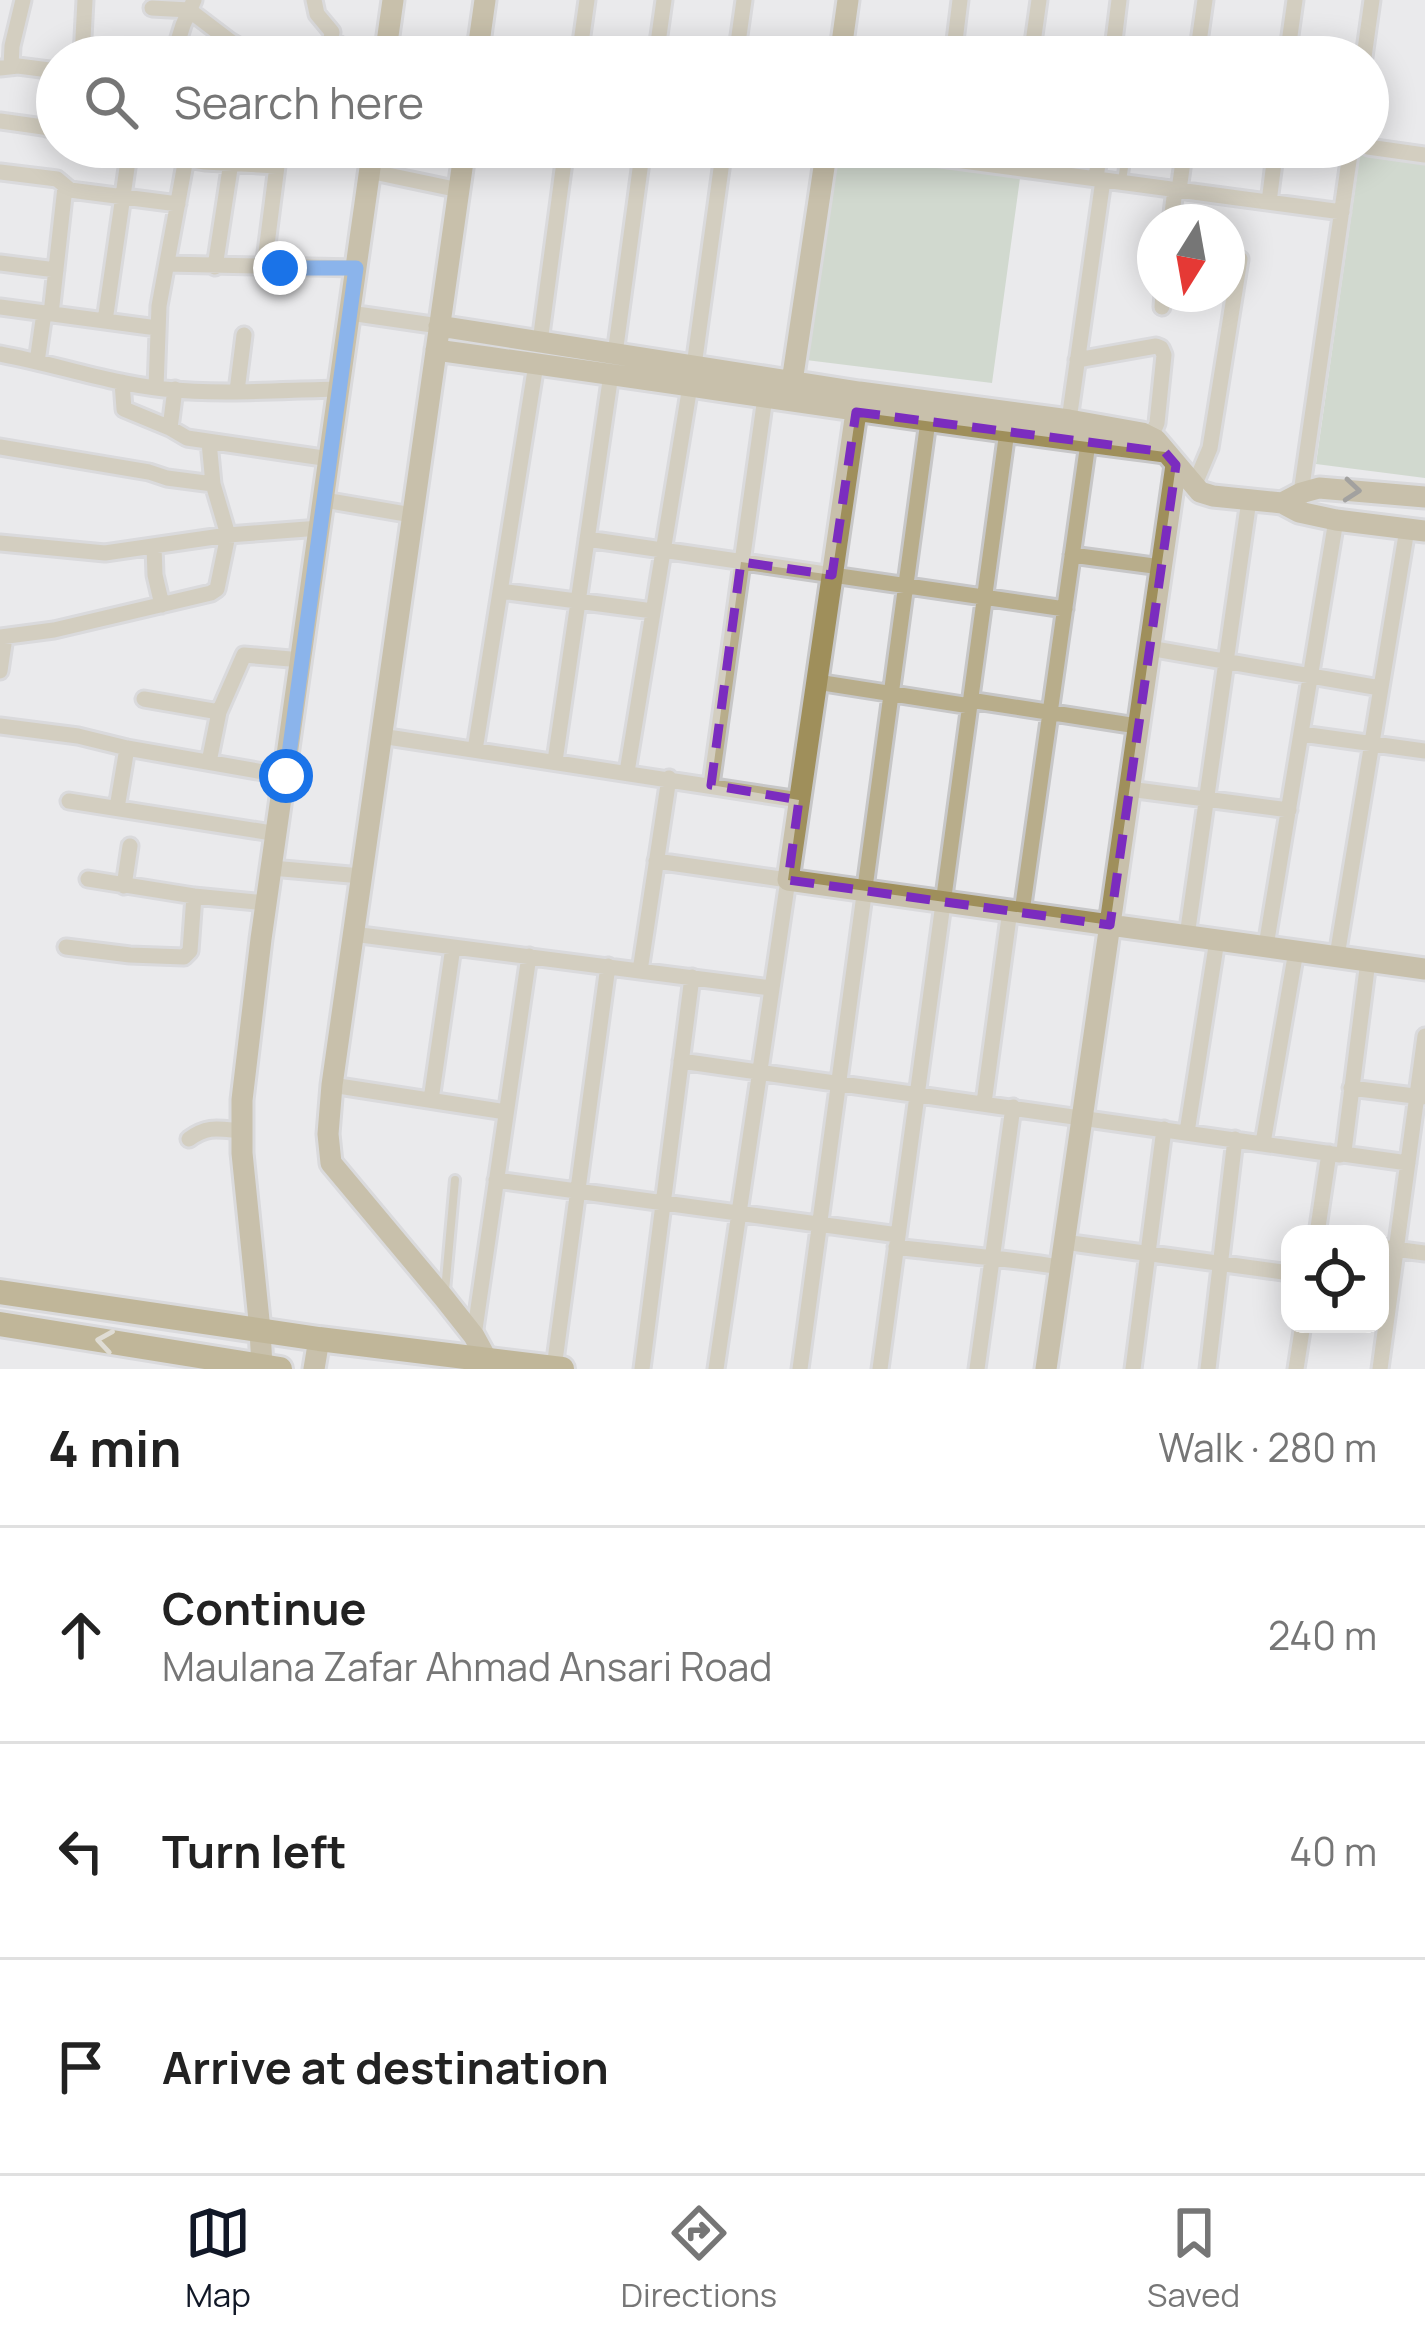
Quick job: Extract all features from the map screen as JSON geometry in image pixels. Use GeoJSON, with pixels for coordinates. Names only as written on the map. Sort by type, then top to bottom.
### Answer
{"type":"FeatureCollection","features":[{"type":"Feature","properties":{"kind":"main road"},"geometry":{"type":"LineString","coordinates":[[0,1292],[558,1368]]}},
{"type":"Feature","properties":{"kind":"main road"},"geometry":{"type":"LineString","coordinates":[[0,1324],[271,1368]]}},
{"type":"Feature","properties":{"kind":"street"},"geometry":{"type":"LineString","coordinates":[[23,0],[5,67],[36,69]]}},
{"type":"Feature","properties":{"kind":"street"},"geometry":{"type":"LineString","coordinates":[[83,36],[85,0]]}},
{"type":"Feature","properties":{"kind":"street"},"geometry":{"type":"LineString","coordinates":[[314,0],[316,14],[331,36]]}},
{"type":"Feature","properties":{"kind":"street"},"geometry":{"type":"LineString","coordinates":[[389,36],[393,0]]}},
{"type":"Feature","properties":{"kind":"street"},"geometry":{"type":"LineString","coordinates":[[480,36],[485,0]]}},
{"type":"Feature","properties":{"kind":"street"},"geometry":{"type":"LineString","coordinates":[[582,36],[586,0]]}},
{"type":"Feature","properties":{"kind":"street"},"geometry":{"type":"LineString","coordinates":[[659,36],[664,0]]}},
{"type":"Feature","properties":{"kind":"street"},"geometry":{"type":"LineString","coordinates":[[739,36],[744,0]]}},
{"type":"Feature","properties":{"kind":"street"},"geometry":{"type":"LineString","coordinates":[[843,36],[848,0]]}},
{"type":"Feature","properties":{"kind":"street"},"geometry":{"type":"LineString","coordinates":[[955,36],[960,0]]}},
{"type":"Feature","properties":{"kind":"street"},"geometry":{"type":"LineString","coordinates":[[1034,36],[1039,0]]}},
{"type":"Feature","properties":{"kind":"street"},"geometry":{"type":"LineString","coordinates":[[1115,36],[1119,0]]}},
{"type":"Feature","properties":{"kind":"street"},"geometry":{"type":"LineString","coordinates":[[1200,36],[1205,0]]}},
{"type":"Feature","properties":{"kind":"street"},"geometry":{"type":"LineString","coordinates":[[1291,36],[1295,0]]}},
{"type":"Feature","properties":{"kind":"street"},"geometry":{"type":"LineString","coordinates":[[1367,36],[1372,0]]}},
{"type":"Feature","properties":{"kind":"street"},"geometry":{"type":"LineString","coordinates":[[152,8],[192,5]]}},
{"type":"Feature","properties":{"kind":"street"},"geometry":{"type":"LineString","coordinates":[[192,5],[218,36]]}},
{"type":"Feature","properties":{"kind":"street"},"geometry":{"type":"LineString","coordinates":[[181,36],[192,5]]}},
{"type":"Feature","properties":{"kind":"street"},"geometry":{"type":"LineString","coordinates":[[0,122],[36,126]]}},
{"type":"Feature","properties":{"kind":"street"},"geometry":{"type":"LineString","coordinates":[[1389,150],[1425,155]]}},
{"type":"Feature","properties":{"kind":"street"},"geometry":{"type":"LineString","coordinates":[[104,321],[127,168]]}},
{"type":"Feature","properties":{"kind":"street"},"geometry":{"type":"LineString","coordinates":[[156,388],[158,328],[185,168]]}},
{"type":"Feature","properties":{"kind":"street"},"geometry":{"type":"LineString","coordinates":[[215,267],[230,168]]}},
{"type":"Feature","properties":{"kind":"street"},"geometry":{"type":"LineString","coordinates":[[264,268],[277,168]]}},
{"type":"Feature","properties":{"kind":"street"},"geometry":{"type":"LineString","coordinates":[[271,1368],[260,1330],[242,1100],[370,168]]}},
{"type":"Feature","properties":{"kind":"street"},"geometry":{"type":"LineString","coordinates":[[462,168],[328,1134],[332,1162],[474,1336],[487,1360]]}},
{"type":"Feature","properties":{"kind":"street"},"geometry":{"type":"LineString","coordinates":[[475,750],[563,168]]}},
{"type":"Feature","properties":{"kind":"street"},"geometry":{"type":"LineString","coordinates":[[555,761],[641,168]]}},
{"type":"Feature","properties":{"kind":"street"},"geometry":{"type":"LineString","coordinates":[[627,772],[721,168]]}},
{"type":"Feature","properties":{"kind":"street"},"geometry":{"type":"LineString","coordinates":[[792,382],[824,168]]}},
{"type":"Feature","properties":{"kind":"street"},"geometry":{"type":"LineString","coordinates":[[1016,168],[1342,212]]}},
{"type":"Feature","properties":{"kind":"street"},"geometry":{"type":"LineString","coordinates":[[1069,420],[1099,168]]}},
{"type":"Feature","properties":{"kind":"street"},"geometry":{"type":"LineString","coordinates":[[1174,204],[1181,168]]}},
{"type":"Feature","properties":{"kind":"street"},"geometry":{"type":"LineString","coordinates":[[1269,202],[1273,168]]}},
{"type":"Feature","properties":{"kind":"street"},"geometry":{"type":"LineString","coordinates":[[1294,503],[1348,168]]}},
{"type":"Feature","properties":{"kind":"street"},"geometry":{"type":"LineString","coordinates":[[369,171],[458,190]]}},
{"type":"Feature","properties":{"kind":"street"},"geometry":{"type":"LineString","coordinates":[[0,172],[57,179],[70,190],[178,204]]}},
{"type":"Feature","properties":{"kind":"street"},"geometry":{"type":"LineString","coordinates":[[37,362],[56,270],[65,187]]}},
{"type":"Feature","properties":{"kind":"street"},"geometry":{"type":"LineString","coordinates":[[0,263],[56,270]]}},
{"type":"Feature","properties":{"kind":"street"},"geometry":{"type":"LineString","coordinates":[[167,264],[356,268]]}},
{"type":"Feature","properties":{"kind":"street"},"geometry":{"type":"LineString","coordinates":[[0,307],[158,328]]}},
{"type":"Feature","properties":{"kind":"street"},"geometry":{"type":"LineString","coordinates":[[1194,486],[1210,448],[1232,312]]}},
{"type":"Feature","properties":{"kind":"street"},"geometry":{"type":"LineString","coordinates":[[350,313],[439,326],[538,353]]}},
{"type":"Feature","properties":{"kind":"street"},"geometry":{"type":"LineString","coordinates":[[237,391],[244,334]]}},
{"type":"Feature","properties":{"kind":"street"},"geometry":{"type":"LineString","coordinates":[[1046,1369],[1161,567],[1164,451],[1157,423],[1164,355],[1161,348],[1151,347],[1077,360]]}},
{"type":"Feature","properties":{"kind":"street"},"geometry":{"type":"LineString","coordinates":[[436,350],[538,353],[766,388],[856,412],[1164,451]]}},
{"type":"Feature","properties":{"kind":"street"},"geometry":{"type":"LineString","coordinates":[[0,354],[156,388],[340,389]]}},
{"type":"Feature","properties":{"kind":"street"},"geometry":{"type":"LineString","coordinates":[[122,382],[124,409],[188,438],[329,460]]}},
{"type":"Feature","properties":{"kind":"street"},"geometry":{"type":"LineString","coordinates":[[766,388],[792,382],[1142,433],[1200,492],[1294,503],[1336,520],[1416,530],[1380,688],[1337,956]]}},
{"type":"Feature","properties":{"kind":"street"},"geometry":{"type":"LineString","coordinates":[[711,785],[766,388]]}},
{"type":"Feature","properties":{"kind":"street"},"geometry":{"type":"LineString","coordinates":[[170,428],[175,389]]}},
{"type":"Feature","properties":{"kind":"street"},"geometry":{"type":"LineString","coordinates":[[716,1369],[856,412]]}},
{"type":"Feature","properties":{"kind":"street"},"geometry":{"type":"LineString","coordinates":[[800,1369],[928,421]]}},
{"type":"Feature","properties":{"kind":"street"},"geometry":{"type":"LineString","coordinates":[[880,1369],[1007,431]]}},
{"type":"Feature","properties":{"kind":"street"},"geometry":{"type":"LineString","coordinates":[[0,671],[3,637],[54,631],[217,589],[228,536],[213,484],[208,442]]}},
{"type":"Feature","properties":{"kind":"street"},"geometry":{"type":"LineString","coordinates":[[984,1103],[1088,442]]}},
{"type":"Feature","properties":{"kind":"street"},"geometry":{"type":"LineString","coordinates":[[0,447],[213,484]]}},
{"type":"Feature","properties":{"kind":"street"},"geometry":{"type":"LineString","coordinates":[[1294,503],[1319,488],[1425,497]]}},
{"type":"Feature","properties":{"kind":"street"},"geometry":{"type":"LineString","coordinates":[[324,500],[412,515]]}},
{"type":"Feature","properties":{"kind":"street"},"geometry":{"type":"LineString","coordinates":[[1187,936],[1249,500]]}},
{"type":"Feature","properties":{"kind":"street"},"geometry":{"type":"LineString","coordinates":[[1266,946],[1336,520]]}},
{"type":"Feature","properties":{"kind":"street"},"geometry":{"type":"LineString","coordinates":[[0,543],[89,554],[320,528]]}},
{"type":"Feature","properties":{"kind":"street"},"geometry":{"type":"LineString","coordinates":[[587,539],[1064,609]]}},
{"type":"Feature","properties":{"kind":"street"},"geometry":{"type":"LineString","coordinates":[[154,547],[162,605]]}},
{"type":"Feature","properties":{"kind":"street"},"geometry":{"type":"LineString","coordinates":[[1072,555],[1161,567]]}},
{"type":"Feature","properties":{"kind":"street"},"geometry":{"type":"LineString","coordinates":[[500,591],[653,611]]}},
{"type":"Feature","properties":{"kind":"street"},"geometry":{"type":"LineString","coordinates":[[1149,648],[1380,688]]}},
{"type":"Feature","properties":{"kind":"street"},"geometry":{"type":"LineString","coordinates":[[209,762],[219,712],[244,655],[302,660]]}},
{"type":"Feature","properties":{"kind":"street"},"geometry":{"type":"LineString","coordinates":[[817,682],[1136,726]]}},
{"type":"Feature","properties":{"kind":"street"},"geometry":{"type":"LineString","coordinates":[[144,699],[219,712]]}},
{"type":"Feature","properties":{"kind":"street"},"geometry":{"type":"LineString","coordinates":[[0,727],[78,736],[286,776]]}},
{"type":"Feature","properties":{"kind":"street"},"geometry":{"type":"LineString","coordinates":[[1302,734],[1425,751]]}},
{"type":"Feature","properties":{"kind":"street"},"geometry":{"type":"LineString","coordinates":[[381,736],[799,800]]}},
{"type":"Feature","properties":{"kind":"street"},"geometry":{"type":"LineString","coordinates":[[117,808],[127,748]]}},
{"type":"Feature","properties":{"kind":"street"},"geometry":{"type":"LineString","coordinates":[[640,971],[669,778]]}},
{"type":"Feature","properties":{"kind":"street"},"geometry":{"type":"LineString","coordinates":[[1129,789],[1289,811]]}},
{"type":"Feature","properties":{"kind":"street"},"geometry":{"type":"LineString","coordinates":[[69,801],[278,834]]}},
{"type":"Feature","properties":{"kind":"street"},"geometry":{"type":"LineString","coordinates":[[124,886],[130,847]]}},
{"type":"Feature","properties":{"kind":"street"},"geometry":{"type":"LineString","coordinates":[[656,861],[1425,969]]}},
{"type":"Feature","properties":{"kind":"street"},"geometry":{"type":"LineString","coordinates":[[272,868],[361,876]]}},
{"type":"Feature","properties":{"kind":"street"},"geometry":{"type":"LineString","coordinates":[[88,879],[266,903]]}},
{"type":"Feature","properties":{"kind":"street"},"geometry":{"type":"LineString","coordinates":[[66,947],[184,957],[190,951],[194,896]]}},
{"type":"Feature","properties":{"kind":"street"},"geometry":{"type":"LineString","coordinates":[[353,934],[771,988]]}},
{"type":"Feature","properties":{"kind":"street"},"geometry":{"type":"LineString","coordinates":[[1187,1132],[1217,940]]}},
{"type":"Feature","properties":{"kind":"street"},"geometry":{"type":"LineString","coordinates":[[430,1100],[453,947]]}},
{"type":"Feature","properties":{"kind":"street"},"geometry":{"type":"LineString","coordinates":[[1263,1143],[1296,951]]}},
{"type":"Feature","properties":{"kind":"street"},"geometry":{"type":"LineString","coordinates":[[474,1336],[529,956]]}},
{"type":"Feature","properties":{"kind":"street"},"geometry":{"type":"LineString","coordinates":[[1319,1225],[1351,1088],[1369,961]]}},
{"type":"Feature","properties":{"kind":"street"},"geometry":{"type":"LineString","coordinates":[[558,1368],[608,966]]}},
{"type":"Feature","properties":{"kind":"street"},"geometry":{"type":"LineString","coordinates":[[641,1369],[692,977]]}},
{"type":"Feature","properties":{"kind":"street"},"geometry":{"type":"LineString","coordinates":[[1389,1244],[1421,1097],[1425,1036]]}},
{"type":"Feature","properties":{"kind":"street"},"geometry":{"type":"LineString","coordinates":[[681,1061],[1408,1162]]}},
{"type":"Feature","properties":{"kind":"street"},"geometry":{"type":"LineString","coordinates":[[332,1085],[506,1112]]}},
{"type":"Feature","properties":{"kind":"street"},"geometry":{"type":"LineString","coordinates":[[1351,1088],[1421,1097]]}},
{"type":"Feature","properties":{"kind":"street"},"geometry":{"type":"LineString","coordinates":[[977,1369],[1012,1107]]}},
{"type":"Feature","properties":{"kind":"street"},"geometry":{"type":"LineString","coordinates":[[1133,1369],[1164,1129]]}},
{"type":"Feature","properties":{"kind":"street"},"geometry":{"type":"LineString","coordinates":[[189,1139],[201,1130],[241,1131]]}},
{"type":"Feature","properties":{"kind":"street"},"geometry":{"type":"LineString","coordinates":[[1208,1369],[1235,1139]]}},
{"type":"Feature","properties":{"kind":"street"},"geometry":{"type":"LineString","coordinates":[[496,1180],[819,1224],[980,1258],[1060,1267]]}},
{"type":"Feature","properties":{"kind":"street"},"geometry":{"type":"LineString","coordinates":[[1064,1242],[1281,1273]]}},
{"type":"Feature","properties":{"kind":"street"},"geometry":{"type":"LineString","coordinates":[[1389,1248],[1425,1253]]}},
{"type":"Feature","properties":{"kind":"street"},"geometry":{"type":"LineString","coordinates":[[1296,1369],[1302,1333]]}},
{"type":"Feature","properties":{"kind":"street"},"geometry":{"type":"LineString","coordinates":[[1380,1369],[1382,1333]]}},
{"type":"Feature","properties":{"kind":"street"},"geometry":{"type":"LineString","coordinates":[[314,1369],[319,1339]]}},
{"type":"Feature","properties":{"kind":"lane"},"geometry":{"type":"LineString","coordinates":[[1122,182],[1124,168]]}},
{"type":"Feature","properties":{"kind":"lane"},"geometry":{"type":"LineString","coordinates":[[444,1298],[455,1180]]}},
{"type":"Feature","properties":{"kind":"highlighted area"},"geometry":{"type":"Polygon","coordinates":[[[856,412],[1165,452],[1176,465],[1110,925],[788,880],[799,800],[711,785],[741,562],[832,575],[856,412]]]}},
{"type":"Feature","properties":{"kind":"green space"},"geometry":{"type":"Polygon","coordinates":[[[1389,158],[1425,163],[1425,478],[1316,464],[1358,168],[1389,168],[1389,158]]]}},
{"type":"Feature","properties":{"kind":"green space"},"geometry":{"type":"Polygon","coordinates":[[[834,168],[943,168],[1020,178],[992,383],[806,360],[834,168]]]}},
{"type":"Feature","properties":{"kind":"route"},"geometry":{"type":"LineString","coordinates":[[280,268],[356,268],[286,776]]}}]}
